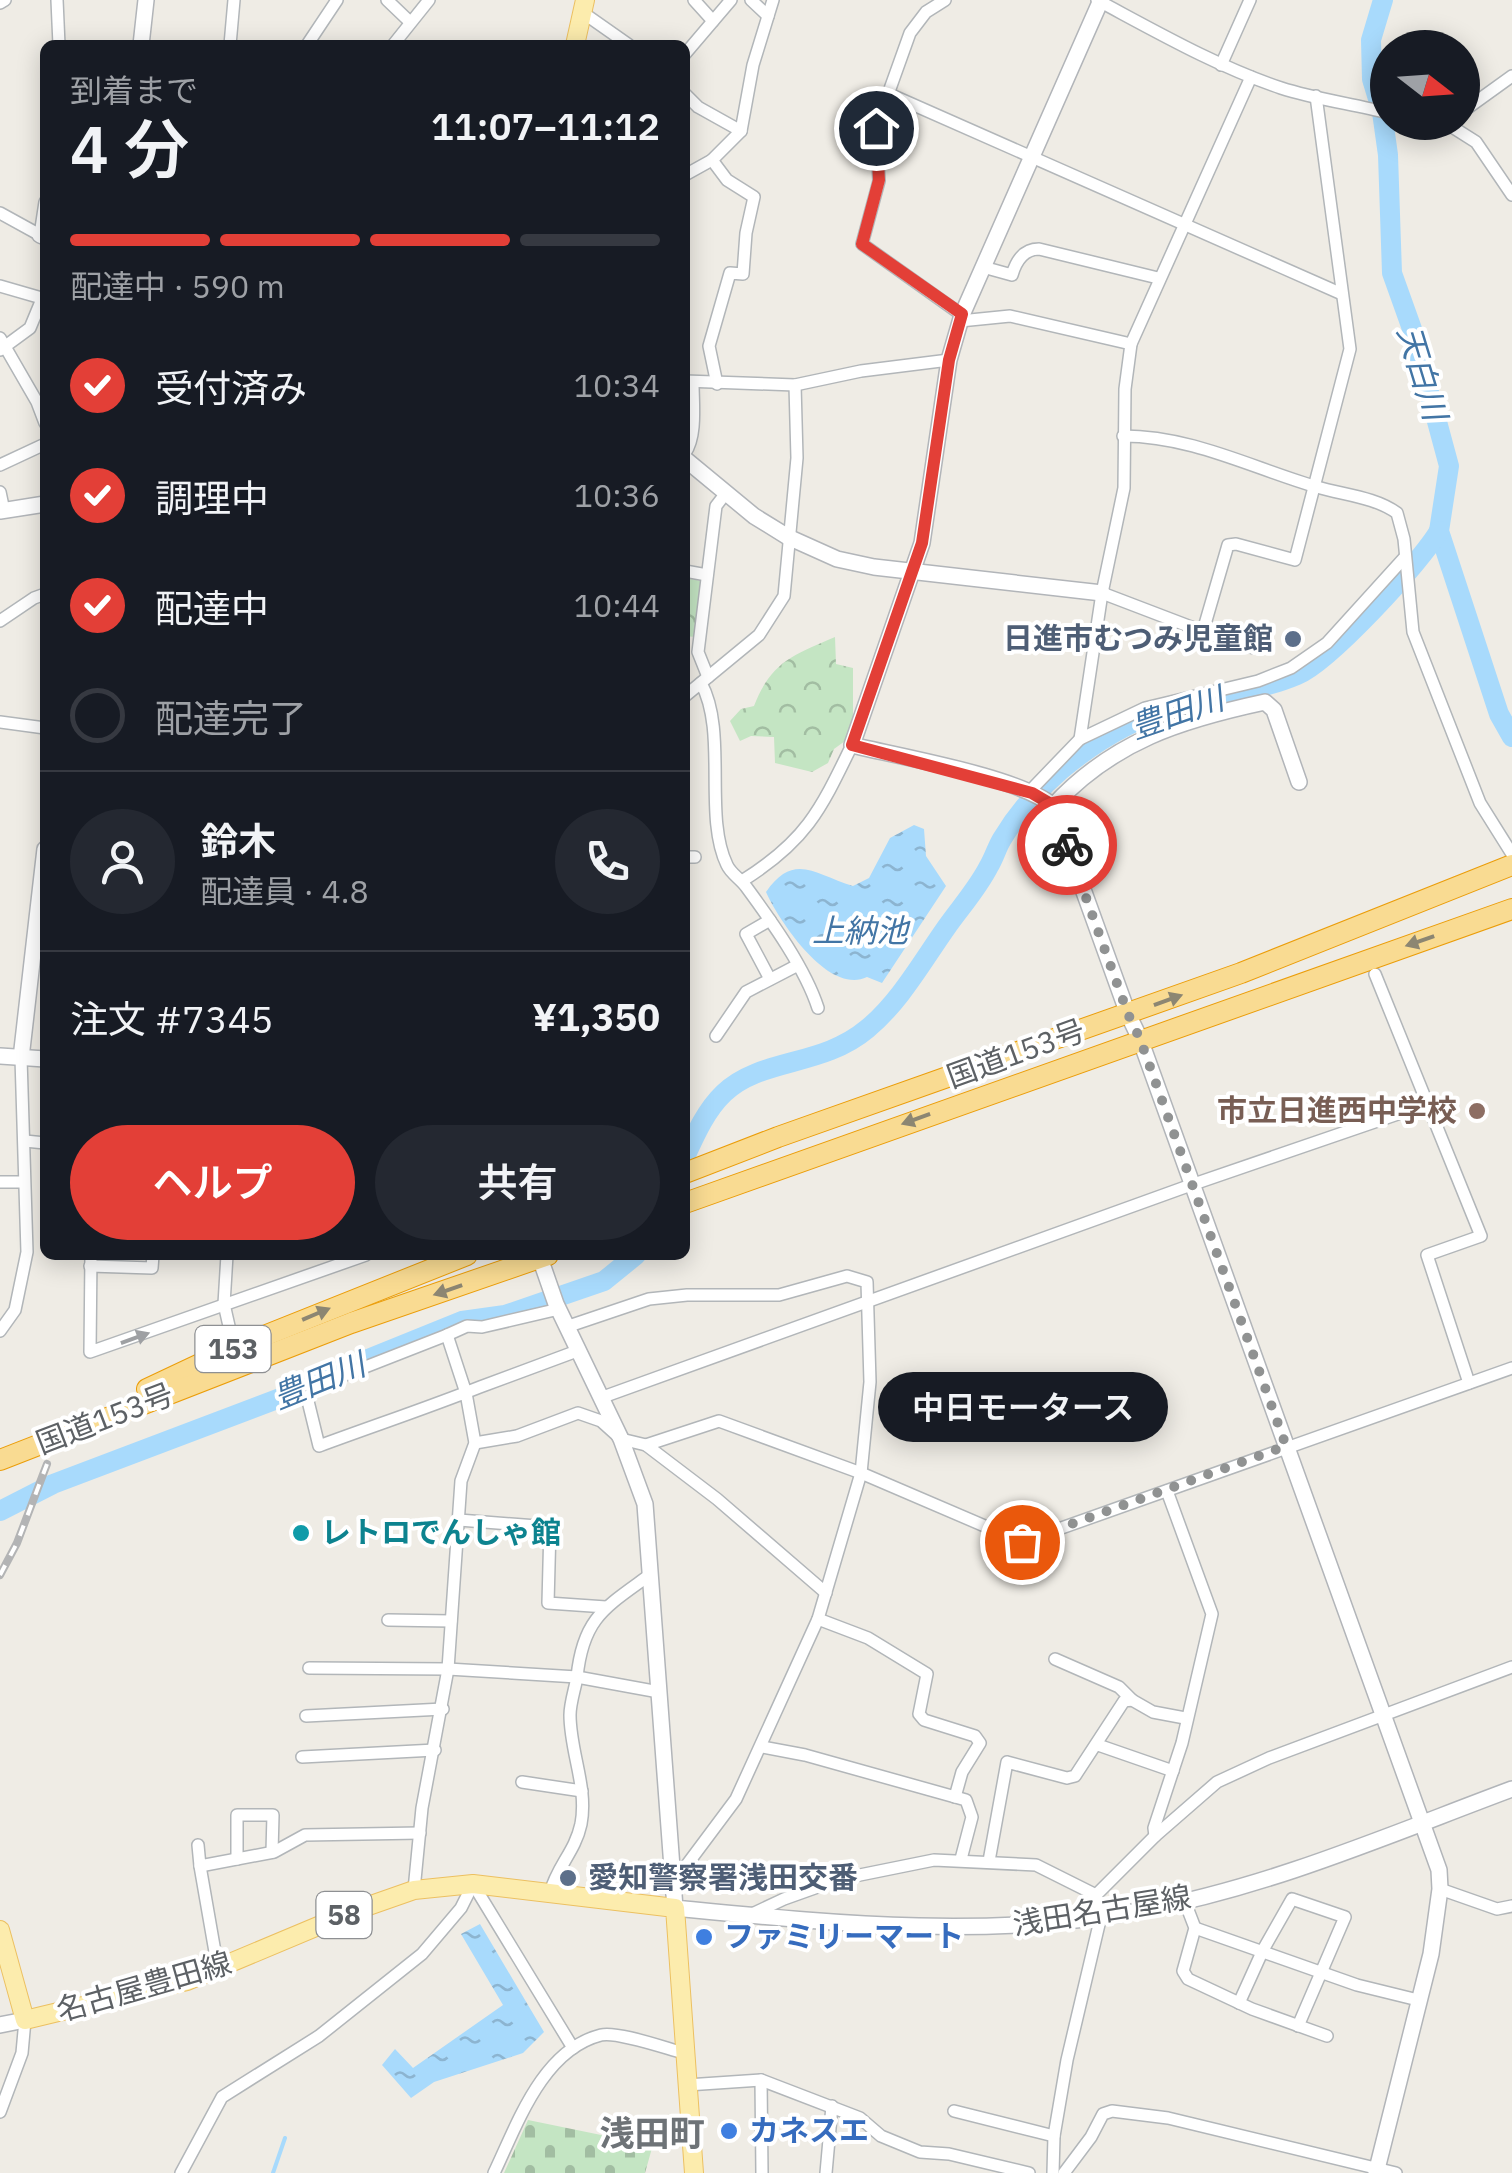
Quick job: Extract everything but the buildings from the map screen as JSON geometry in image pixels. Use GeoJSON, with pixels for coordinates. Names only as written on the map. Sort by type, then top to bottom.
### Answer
{"type":"FeatureCollection","features":[{"type":"Feature","properties":{"kind":"highway","name":"国道153号"},"geometry":{"type":"LineString","coordinates":[[690,1171],[1241,974],[1509,862]]}},
{"type":"Feature","properties":{"kind":"highway","name":"国道153号"},"geometry":{"type":"LineString","coordinates":[[692,1201],[1512,909]]}},
{"type":"Feature","properties":{"kind":"highway","name":"国道153号"},"geometry":{"type":"LineString","coordinates":[[0,1444],[146,1390],[234,1348],[453,1260]]}},
{"type":"Feature","properties":{"kind":"highway","name":"国道153号"},"geometry":{"type":"LineString","coordinates":[[0,1460],[352,1323],[536,1260]]}},
{"type":"Feature","properties":{"kind":"main road"},"geometry":{"type":"LineString","coordinates":[[576,40],[583,6]]}},
{"type":"Feature","properties":{"kind":"main road","name":"名古屋豊田線"},"geometry":{"type":"LineString","coordinates":[[0,1930],[25,2026],[218,1969],[354,1910],[414,1890],[473,1884],[675,1908]]}},
{"type":"Feature","properties":{"kind":"main road"},"geometry":{"type":"LineString","coordinates":[[675,1908],[689,2169]]}},
{"type":"Feature","properties":{"kind":"street"},"geometry":{"type":"LineString","coordinates":[[57,0],[60,40]]}},
{"type":"Feature","properties":{"kind":"street"},"geometry":{"type":"LineString","coordinates":[[142,40],[146,0]]}},
{"type":"Feature","properties":{"kind":"street"},"geometry":{"type":"LineString","coordinates":[[230,40],[234,0]]}},
{"type":"Feature","properties":{"kind":"street"},"geometry":{"type":"LineString","coordinates":[[310,40],[337,0]]}},
{"type":"Feature","properties":{"kind":"street"},"geometry":{"type":"LineString","coordinates":[[387,0],[410,22]]}},
{"type":"Feature","properties":{"kind":"street"},"geometry":{"type":"LineString","coordinates":[[397,40],[429,0]]}},
{"type":"Feature","properties":{"kind":"street"},"geometry":{"type":"LineString","coordinates":[[694,0],[713,21]]}},
{"type":"Feature","properties":{"kind":"street"},"geometry":{"type":"LineString","coordinates":[[690,48],[730,0]]}},
{"type":"Feature","properties":{"kind":"street"},"geometry":{"type":"LineString","coordinates":[[750,0],[768,16]]}},
{"type":"Feature","properties":{"kind":"street"},"geometry":{"type":"LineString","coordinates":[[690,172],[712,160],[740,131],[753,65],[773,0]]}},
{"type":"Feature","properties":{"kind":"street"},"geometry":{"type":"LineString","coordinates":[[944,0],[926,12],[910,33],[876,128],[879,180],[862,244],[961,318],[1010,316],[1130,344]]}},
{"type":"Feature","properties":{"kind":"street"},"geometry":{"type":"LineString","coordinates":[[742,881],[780,857],[802,834],[826,800],[852,745],[925,530],[949,360],[961,318],[1099,0],[1251,77],[1370,109]]}},
{"type":"Feature","properties":{"kind":"street"},"geometry":{"type":"LineString","coordinates":[[1220,64],[1250,0]]}},
{"type":"Feature","properties":{"kind":"street"},"geometry":{"type":"LineString","coordinates":[[583,6],[623,40]]}},
{"type":"Feature","properties":{"kind":"street"},"geometry":{"type":"LineString","coordinates":[[1480,99],[1512,76]]}},
{"type":"Feature","properties":{"kind":"street"},"geometry":{"type":"LineString","coordinates":[[1040,797],[1080,739],[1102,593],[1124,488],[1130,344],[1251,77]]}},
{"type":"Feature","properties":{"kind":"street"},"geometry":{"type":"LineString","coordinates":[[889,94],[1342,294]]}},
{"type":"Feature","properties":{"kind":"street"},"geometry":{"type":"LineString","coordinates":[[1203,632],[1228,545],[1294,560],[1350,349],[1322,97]]}},
{"type":"Feature","properties":{"kind":"street"},"geometry":{"type":"LineString","coordinates":[[690,99],[740,131]]}},
{"type":"Feature","properties":{"kind":"street"},"geometry":{"type":"LineString","coordinates":[[1473,140],[1512,194]]}},
{"type":"Feature","properties":{"kind":"street"},"geometry":{"type":"LineString","coordinates":[[712,160],[727,180],[754,197],[743,274],[730,273],[709,346],[717,384]]}},
{"type":"Feature","properties":{"kind":"street"},"geometry":{"type":"LineString","coordinates":[[0,213],[40,234]]}},
{"type":"Feature","properties":{"kind":"street"},"geometry":{"type":"LineString","coordinates":[[984,267],[1012,275],[1024,254],[1039,249],[1158,278]]}},
{"type":"Feature","properties":{"kind":"street"},"geometry":{"type":"LineString","coordinates":[[0,286],[40,298]]}},
{"type":"Feature","properties":{"kind":"street"},"geometry":{"type":"LineString","coordinates":[[40,306],[30,328],[2,344],[40,408]]}},
{"type":"Feature","properties":{"kind":"street"},"geometry":{"type":"LineString","coordinates":[[690,382],[795,385],[861,371],[949,360]]}},
{"type":"Feature","properties":{"kind":"street"},"geometry":{"type":"LineString","coordinates":[[690,692],[759,635],[784,596],[798,458],[795,385]]}},
{"type":"Feature","properties":{"kind":"street"},"geometry":{"type":"LineString","coordinates":[[690,399],[690,448]]}},
{"type":"Feature","properties":{"kind":"street"},"geometry":{"type":"LineString","coordinates":[[1124,436],[1181,441],[1316,487],[1385,505],[1398,514],[1413,632],[1480,802],[1509,862]]}},
{"type":"Feature","properties":{"kind":"street"},"geometry":{"type":"LineString","coordinates":[[0,465],[40,446]]}},
{"type":"Feature","properties":{"kind":"street"},"geometry":{"type":"LineString","coordinates":[[690,461],[726,493],[788,537],[836,559],[1102,593],[1254,648]]}},
{"type":"Feature","properties":{"kind":"street"},"geometry":{"type":"LineString","coordinates":[[0,492],[2,511],[40,505]]}},
{"type":"Feature","properties":{"kind":"street"},"geometry":{"type":"LineString","coordinates":[[726,493],[716,506],[698,652],[713,730],[723,851],[728,870],[742,881],[770,920],[818,1008]]}},
{"type":"Feature","properties":{"kind":"street"},"geometry":{"type":"LineString","coordinates":[[1080,739],[1145,708],[1258,681],[1291,668],[1327,643],[1406,559]]}},
{"type":"Feature","properties":{"kind":"street"},"geometry":{"type":"LineString","coordinates":[[690,571],[707,574]]}},
{"type":"Feature","properties":{"kind":"street"},"geometry":{"type":"LineString","coordinates":[[0,622],[40,596]]}},
{"type":"Feature","properties":{"kind":"street"},"geometry":{"type":"LineString","coordinates":[[852,745],[1040,797],[1078,779],[1132,743],[1186,721],[1265,702],[1274,710],[1300,782]]}},
{"type":"Feature","properties":{"kind":"street"},"geometry":{"type":"LineString","coordinates":[[0,722],[40,727]]}},
{"type":"Feature","properties":{"kind":"street"},"geometry":{"type":"LineString","coordinates":[[1040,797],[1140,1039],[1439,1870],[1440,1890],[1430,1954],[1376,2170]]}},
{"type":"Feature","properties":{"kind":"street"},"geometry":{"type":"LineString","coordinates":[[770,920],[746,934],[770,980]]}},
{"type":"Feature","properties":{"kind":"street"},"geometry":{"type":"LineString","coordinates":[[0,1332],[15,1310],[28,1252],[21,1058],[40,929]]}},
{"type":"Feature","properties":{"kind":"street"},"geometry":{"type":"LineString","coordinates":[[716,1036],[746,992],[796,966]]}},
{"type":"Feature","properties":{"kind":"street"},"geometry":{"type":"LineString","coordinates":[[1375,974],[1481,1236],[1426,1255],[1469,1383]]}},
{"type":"Feature","properties":{"kind":"street"},"geometry":{"type":"LineString","coordinates":[[0,1056],[40,1060]]}},
{"type":"Feature","properties":{"kind":"street"},"geometry":{"type":"LineString","coordinates":[[603,1397],[1430,1103]]}},
{"type":"Feature","properties":{"kind":"street"},"geometry":{"type":"LineString","coordinates":[[25,1141],[40,1142]]}},
{"type":"Feature","properties":{"kind":"street"},"geometry":{"type":"LineString","coordinates":[[0,1182],[24,1182]]}},
{"type":"Feature","properties":{"kind":"street"},"geometry":{"type":"LineString","coordinates":[[153,1260],[152,1268],[90,1260],[90,1352],[352,1260]]}},
{"type":"Feature","properties":{"kind":"street"},"geometry":{"type":"LineString","coordinates":[[227,1260],[224,1304],[234,1348]]}},
{"type":"Feature","properties":{"kind":"street"},"geometry":{"type":"LineString","coordinates":[[543,1260],[557,1306],[603,1397],[644,1504],[675,1908]]}},
{"type":"Feature","properties":{"kind":"street"},"geometry":{"type":"LineString","coordinates":[[566,1327],[649,1299],[779,1295],[846,1276],[867,1282],[870,1382],[862,1472],[818,1620],[736,1799],[674,1882]]}},
{"type":"Feature","properties":{"kind":"street"},"geometry":{"type":"LineString","coordinates":[[557,1306],[482,1327],[467,1326],[332,1380],[307,1397],[320,1446],[577,1350]]}},
{"type":"Feature","properties":{"kind":"street"},"geometry":{"type":"LineString","coordinates":[[414,1890],[422,1808],[448,1669],[461,1481],[476,1443],[466,1392],[446,1335]]}},
{"type":"Feature","properties":{"kind":"street"},"geometry":{"type":"LineString","coordinates":[[646,1445],[719,1421],[862,1472],[1022,1542],[1512,1368]]}},
{"type":"Feature","properties":{"kind":"street"},"geometry":{"type":"LineString","coordinates":[[476,1443],[516,1436],[578,1413],[601,1421],[621,1439],[646,1445],[718,1499],[826,1593]]}},
{"type":"Feature","properties":{"kind":"street"},"geometry":{"type":"LineString","coordinates":[[1155,1836],[1154,1828],[1182,1743],[1212,1614],[1168,1491]]}},
{"type":"Feature","properties":{"kind":"street"},"geometry":{"type":"LineString","coordinates":[[459,1520],[550,1527],[548,1603],[606,1608]]}},
{"type":"Feature","properties":{"kind":"street"},"geometry":{"type":"LineString","coordinates":[[550,1893],[556,1872],[570,1858],[581,1823],[582,1791],[570,1715],[585,1632],[606,1608],[651,1574]]}},
{"type":"Feature","properties":{"kind":"street"},"geometry":{"type":"LineString","coordinates":[[388,1620],[451,1621]]}},
{"type":"Feature","properties":{"kind":"street"},"geometry":{"type":"LineString","coordinates":[[818,1620],[868,1638],[927,1674],[919,1714],[924,1720],[975,1736],[980,1743],[962,1772],[955,1797]]}},
{"type":"Feature","properties":{"kind":"street"},"geometry":{"type":"LineString","coordinates":[[1056,1658],[1119,1687],[1152,1712],[1185,1718]]}},
{"type":"Feature","properties":{"kind":"street"},"geometry":{"type":"LineString","coordinates":[[1096,1895],[1217,1782],[1512,1667]]}},
{"type":"Feature","properties":{"kind":"street"},"geometry":{"type":"LineString","coordinates":[[309,1668],[448,1669],[577,1677],[660,1692]]}},
{"type":"Feature","properties":{"kind":"street"},"geometry":{"type":"LineString","coordinates":[[989,1861],[1007,1762],[1067,1778],[1075,1776],[1124,1701],[1132,1700]]}},
{"type":"Feature","properties":{"kind":"street"},"geometry":{"type":"LineString","coordinates":[[306,1716],[442,1709]]}},
{"type":"Feature","properties":{"kind":"street"},"geometry":{"type":"LineString","coordinates":[[1098,1745],[1173,1771]]}},
{"type":"Feature","properties":{"kind":"street"},"geometry":{"type":"LineString","coordinates":[[762,1747],[805,1755],[966,1800],[971,1812],[961,1859]]}},
{"type":"Feature","properties":{"kind":"street"},"geometry":{"type":"LineString","coordinates":[[302,1758],[435,1750]]}},
{"type":"Feature","properties":{"kind":"street"},"geometry":{"type":"LineString","coordinates":[[522,1782],[582,1791]]}},
{"type":"Feature","properties":{"kind":"street","name":"浅田名古屋線"},"geometry":{"type":"LineString","coordinates":[[675,1908],[960,1928],[1020,1926],[1100,1916],[1185,1902],[1282,1875],[1512,1789]]}},
{"type":"Feature","properties":{"kind":"street"},"geometry":{"type":"LineString","coordinates":[[237,1859],[237,1814],[272,1816],[272,1852]]}},
{"type":"Feature","properties":{"kind":"street"},"geometry":{"type":"LineString","coordinates":[[200,1866],[272,1852],[305,1835],[420,1833]]}},
{"type":"Feature","properties":{"kind":"street"},"geometry":{"type":"LineString","coordinates":[[198,1845],[218,1969]]}},
{"type":"Feature","properties":{"kind":"street"},"geometry":{"type":"LineString","coordinates":[[750,1915],[840,1880],[934,1860],[1036,1865],[1096,1895]]}},
{"type":"Feature","properties":{"kind":"street"},"geometry":{"type":"LineString","coordinates":[[473,1884],[573,2048]]}},
{"type":"Feature","properties":{"kind":"street"},"geometry":{"type":"LineString","coordinates":[[181,2173],[222,2097],[319,2036],[422,1954],[461,1908],[473,1884]]}},
{"type":"Feature","properties":{"kind":"street"},"geometry":{"type":"LineString","coordinates":[[1440,1890],[1498,1908],[1512,1906]]}},
{"type":"Feature","properties":{"kind":"street"},"geometry":{"type":"LineString","coordinates":[[1053,2173],[1054,2136],[1067,2060],[1100,1916],[1096,1895]]}},
{"type":"Feature","properties":{"kind":"street"},"geometry":{"type":"LineString","coordinates":[[1239,2003],[1262,1950],[1292,1899],[1345,1917],[1298,2026]]}},
{"type":"Feature","properties":{"kind":"street"},"geometry":{"type":"LineString","coordinates":[[1185,1902],[1195,1928],[1183,1971],[1188,1979],[1327,2036]]}},
{"type":"Feature","properties":{"kind":"street"},"geometry":{"type":"LineString","coordinates":[[1195,1928],[1357,1985],[1418,2000]]}},
{"type":"Feature","properties":{"kind":"street"},"geometry":{"type":"LineString","coordinates":[[0,2025],[25,2026],[0,2112]]}},
{"type":"Feature","properties":{"kind":"street"},"geometry":{"type":"LineString","coordinates":[[494,2173],[524,2109],[550,2071],[573,2048],[604,2034],[684,2052]]}},
{"type":"Feature","properties":{"kind":"street"},"geometry":{"type":"LineString","coordinates":[[761,2080],[762,2173]]}},
{"type":"Feature","properties":{"kind":"street"},"geometry":{"type":"LineString","coordinates":[[687,2085],[761,2080],[860,2118],[881,2136],[920,2152],[949,2154],[1029,2173]]}},
{"type":"Feature","properties":{"kind":"street"},"geometry":{"type":"LineString","coordinates":[[826,2173],[832,2106]]}},
{"type":"Feature","properties":{"kind":"street"},"geometry":{"type":"LineString","coordinates":[[954,2111],[1054,2136]]}},
{"type":"Feature","properties":{"kind":"street"},"geometry":{"type":"LineString","coordinates":[[1064,2173],[1103,2114],[1112,2111],[1168,2118],[1396,2173]]}},
{"type":"Feature","properties":{"kind":"green space"},"geometry":{"type":"Polygon","coordinates":[[[690,579],[702,581],[695,637],[690,636],[690,579]]]}},
{"type":"Feature","properties":{"kind":"green space"},"geometry":{"type":"Polygon","coordinates":[[[835,637],[836,664],[853,668],[853,718],[845,741],[834,749],[828,763],[812,772],[775,763],[774,737],[751,736],[740,741],[730,721],[741,709],[754,706],[776,670],[795,655],[835,637]]]}},
{"type":"Feature","properties":{"kind":"green space"},"geometry":{"type":"Polygon","coordinates":[[[661,2116],[645,2173],[504,2173],[528,2120],[606,2136],[661,2116]]]}},
{"type":"Feature","properties":{"kind":"water","name":"上納池"},"geometry":{"type":"Polygon","coordinates":[[[914,825],[924,829],[926,856],[946,886],[882,983],[867,977],[852,980],[837,976],[794,937],[766,892],[786,872],[796,869],[817,872],[853,886],[869,878],[890,838],[914,825]]]}},
{"type":"Feature","properties":{"kind":"water"},"geometry":{"type":"Polygon","coordinates":[[[480,1924],[544,2032],[523,2053],[434,2082],[411,2098],[382,2065],[395,2049],[413,2068],[503,2005],[461,1934],[480,1924]]]}},
{"type":"Feature","properties":{"kind":"waterway","name":"天白川"},"geometry":{"type":"LineString","coordinates":[[1383,0],[1371,40],[1372,79],[1388,155],[1392,273],[1412,329],[1449,466],[1439,531],[1499,714],[1512,737]]}},
{"type":"Feature","properties":{"kind":"waterway","name":"豊田川"},"geometry":{"type":"LineString","coordinates":[[690,1146],[712,1107],[739,1082],[831,1050],[879,1019],[974,890],[1014,820],[1061,770],[1114,733],[1157,712],[1266,685],[1312,666],[1373,610],[1439,531]]}},
{"type":"Feature","properties":{"kind":"waterway","name":"豊田川"},"geometry":{"type":"LineString","coordinates":[[0,1511],[53,1484],[309,1387],[331,1374],[462,1321],[505,1315],[604,1281],[630,1260]]}},
{"type":"Feature","properties":{"kind":"waterway"},"geometry":{"type":"LineString","coordinates":[[273,2173],[285,2138]]}},
{"type":"Feature","properties":{"kind":"railway"},"geometry":{"type":"LineString","coordinates":[[0,1575],[17,1543],[47,1464]]}},
{"type":"Feature","properties":{"kind":"way so far"},"geometry":{"type":"LineString","coordinates":[[1022,1542],[1286,1446],[1067,845]]}},
{"type":"Feature","properties":{"kind":"place","name":"日進市むつみ児童館"},"geometry":{"type":"Point","coordinates":[1293,639]}},
{"type":"Feature","properties":{"kind":"place","name":"市立日進西中学校"},"geometry":{"type":"Point","coordinates":[1477,1111]}},
{"type":"Feature","properties":{"kind":"place","name":"レトロでんしゃ館"},"geometry":{"type":"Point","coordinates":[301,1533]}},
{"type":"Feature","properties":{"kind":"place","name":"中日モータース"},"geometry":{"type":"Point","coordinates":[1022,1542]}},
{"type":"Feature","properties":{"kind":"place","name":"愛知警察署浅田交番"},"geometry":{"type":"Point","coordinates":[568,1878]}},
{"type":"Feature","properties":{"kind":"place","name":"ファミリーマート"},"geometry":{"type":"Point","coordinates":[704,1937]}},
{"type":"Feature","properties":{"kind":"place","name":"カネスエ"},"geometry":{"type":"Point","coordinates":[729,2131]}},
{"type":"Feature","properties":{"kind":"district","name":"浅田町"},"geometry":{"type":"Point","coordinates":[652,2134]}},
{"type":"Feature","properties":{"kind":"route"},"geometry":{"type":"LineString","coordinates":[[876,128],[879,180],[862,244],[962,314],[949,360],[922,543],[852,745],[1006,783],[1044,798],[1054,806],[1067,845]]}}]}
